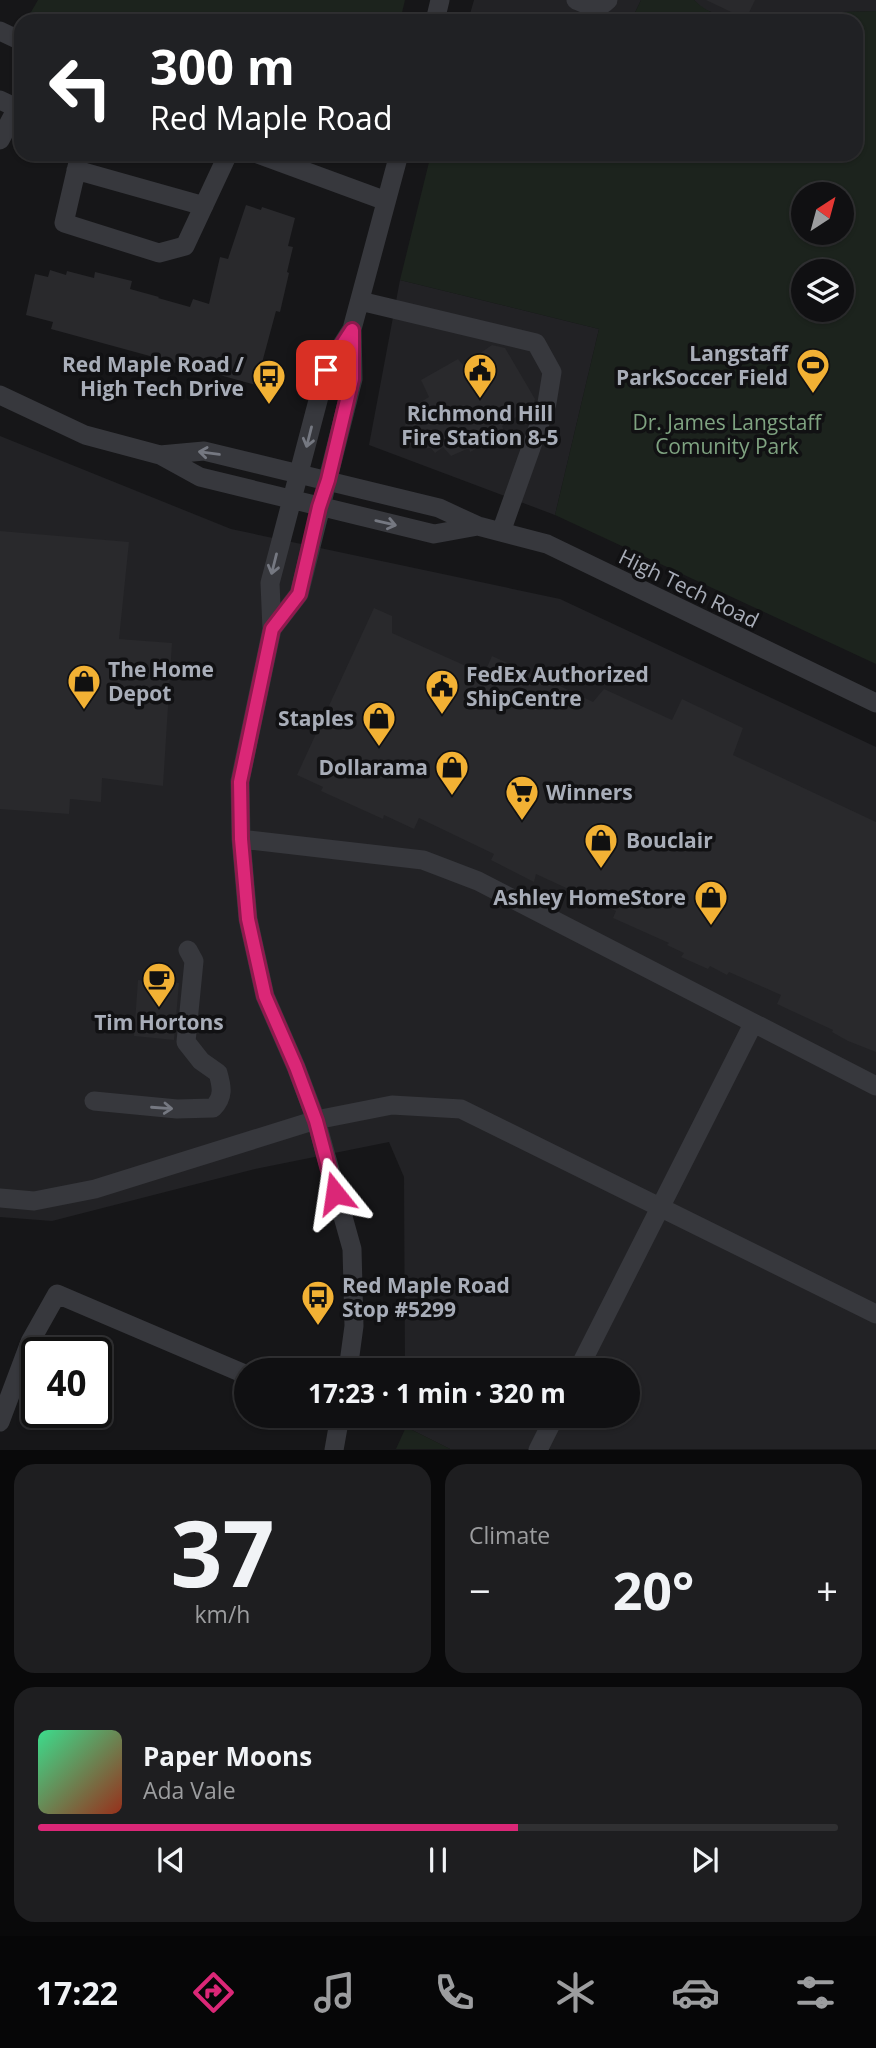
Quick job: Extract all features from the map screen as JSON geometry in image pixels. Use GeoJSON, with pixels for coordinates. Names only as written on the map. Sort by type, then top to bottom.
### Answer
{"type":"FeatureCollection","features":[{"type":"Feature","properties":{"kind":"street"},"geometry":{"type":"LineString","coordinates":[[576,0],[591,8],[601,7],[608,0]]}},
{"type":"Feature","properties":{"kind":"street"},"geometry":{"type":"LineString","coordinates":[[0,140],[14,114]]}},
{"type":"Feature","properties":{"kind":"street"},"geometry":{"type":"LineString","coordinates":[[204,206],[78,162],[64,223],[159,253],[185,246],[204,206],[225,161]]}},
{"type":"Feature","properties":{"kind":"street"},"geometry":{"type":"LineString","coordinates":[[277,161],[386,201]]}},
{"type":"Feature","properties":{"kind":"street"},"geometry":{"type":"LineString","coordinates":[[272,629],[299,594],[352,379],[352,330],[397,161]]}},
{"type":"Feature","properties":{"kind":"street"},"geometry":{"type":"LineString","coordinates":[[360,300],[536,343],[552,372],[547,403],[502,532]]}},
{"type":"Feature","properties":{"kind":"street"},"geometry":{"type":"LineString","coordinates":[[350,1358],[354,1326],[352,1249],[316,1121],[265,996],[248,919],[241,839],[240,782],[272,629],[270,583],[290,500],[326,370],[352,330]]}},
{"type":"Feature","properties":{"kind":"street","name":"High Tech Road"},"geometry":{"type":"LineString","coordinates":[[0,395],[85,435],[160,455],[200,477],[434,534],[478,526]]}},
{"type":"Feature","properties":{"kind":"street","name":"High Tech Road"},"geometry":{"type":"LineString","coordinates":[[160,455],[204,451],[439,508],[478,526],[547,544],[876,703]]}},
{"type":"Feature","properties":{"kind":"street"},"geometry":{"type":"LineString","coordinates":[[241,839],[423,860],[478,880],[876,1086]]}},
{"type":"Feature","properties":{"kind":"street"},"geometry":{"type":"LineString","coordinates":[[94,1101],[177,1110],[213,1108],[218,1103],[222,1094],[218,1073],[201,1061],[187,1042],[194,961],[188,950]]}},
{"type":"Feature","properties":{"kind":"street"},"geometry":{"type":"LineString","coordinates":[[584,1358],[753,1024]]}},
{"type":"Feature","properties":{"kind":"street"},"geometry":{"type":"LineString","coordinates":[[0,1198],[34,1201],[94,1189],[316,1121],[392,1105],[461,1109],[876,1314]]}},
{"type":"Feature","properties":{"kind":"street"},"geometry":{"type":"LineString","coordinates":[[0,1422],[30,1342],[57,1294],[234,1369]]}},
{"type":"Feature","properties":{"kind":"street"},"geometry":{"type":"LineString","coordinates":[[334,1450],[338,1428]]}},
{"type":"Feature","properties":{"kind":"street"},"geometry":{"type":"LineString","coordinates":[[538,1450],[549,1428]]}},
{"type":"Feature","properties":{"kind":"shaded area"},"geometry":{"type":"Polygon","coordinates":[[[474,0],[641,0],[634,14],[470,14],[474,0]]]}},
{"type":"Feature","properties":{"kind":"shaded area"},"geometry":{"type":"Polygon","coordinates":[[[694,0],[876,0],[876,11],[717,14],[703,9],[694,0]]]}},
{"type":"Feature","properties":{"kind":"shaded area"},"geometry":{"type":"Polygon","coordinates":[[[400,280],[599,329],[555,515],[369,445],[400,280]]]}},
{"type":"Feature","properties":{"kind":"shaded area"},"geometry":{"type":"Polygon","coordinates":[[[0,436],[231,529],[560,599],[876,747],[876,1449],[450,1449],[408,1428],[640,1428],[640,1358],[405,1358],[404,1177],[389,1142],[255,1169],[52,1221],[0,1217],[0,436]]]}},
{"type":"Feature","properties":{"kind":"green space"},"geometry":{"type":"Polygon","coordinates":[[[38,0],[405,0],[402,14],[30,14],[38,0]]]}},
{"type":"Feature","properties":{"kind":"green space"},"geometry":{"type":"Polygon","coordinates":[[[641,0],[694,0],[715,14],[634,14],[641,0]]]}},
{"type":"Feature","properties":{"kind":"green space","name":"Dr. James Langstaff Comunity Park"},"geometry":{"type":"Polygon","coordinates":[[[876,11],[876,664],[555,515],[599,329],[400,280],[429,161],[863,161],[863,14],[777,14],[876,11]]]}},
{"type":"Feature","properties":{"kind":"green space"},"geometry":{"type":"Polygon","coordinates":[[[406,1428],[408,1428],[450,1449],[396,1449],[406,1428]]]}},
{"type":"Feature","properties":{"kind":"building"},"geometry":{"type":"Polygon","coordinates":[[[706,0],[755,0],[748,14],[735,14],[706,0]]]}},
{"type":"Feature","properties":{"kind":"building"},"geometry":{"type":"Polygon","coordinates":[[[246,205],[261,210],[262,207],[295,218],[288,246],[293,247],[287,272],[289,273],[280,312],[276,311],[256,385],[51,329],[53,322],[26,315],[35,274],[48,277],[50,270],[94,278],[95,272],[132,281],[130,289],[190,307],[193,299],[209,304],[220,257],[228,259],[246,205]]]}},
{"type":"Feature","properties":{"kind":"building","name":"Richmond Hill Fire Station 8-5"},"geometry":{"type":"Polygon","coordinates":[[[492,345],[505,348],[535,399],[533,406],[502,426],[505,433],[470,452],[469,448],[451,456],[443,447],[435,453],[431,448],[415,449],[404,436],[404,427],[412,413],[409,409],[429,397],[421,380],[458,359],[463,365],[492,345]]]}},
{"type":"Feature","properties":{"kind":"building","name":"The Home Depot"},"geometry":{"type":"Polygon","coordinates":[[[0,531],[129,542],[119,639],[172,643],[163,786],[102,778],[101,802],[70,799],[69,814],[0,809],[0,531]]]}},
{"type":"Feature","properties":{"kind":"building"},"geometry":{"type":"Polygon","coordinates":[[[374,608],[392,616],[392,633],[484,674],[492,656],[540,678],[550,668],[562,679],[560,686],[593,702],[604,689],[672,720],[682,699],[743,728],[733,755],[876,822],[876,1052],[848,1041],[832,1032],[833,1030],[777,1004],[781,995],[729,972],[727,975],[710,966],[708,969],[681,957],[684,953],[667,945],[669,943],[613,918],[616,911],[536,874],[534,882],[491,860],[494,854],[419,818],[414,829],[384,815],[383,819],[321,791],[323,787],[297,775],[374,608]]]}},
{"type":"Feature","properties":{"kind":"building","name":"Tim Hortons"},"geometry":{"type":"Polygon","coordinates":[[[138,980],[179,983],[174,1040],[134,1036],[138,980]]]}},
{"type":"Feature","properties":{"kind":"place","name":"Langstaff ParkSoccer Field"},"geometry":{"type":"Point","coordinates":[813,395]}},
{"type":"Feature","properties":{"kind":"place","name":"Richmond Hill Fire Station 8-5"},"geometry":{"type":"Point","coordinates":[480,400]}},
{"type":"Feature","properties":{"kind":"place","name":"Red Maple Road / High Tech Drive"},"geometry":{"type":"Point","coordinates":[269,406]}},
{"type":"Feature","properties":{"kind":"place","name":"The Home Depot"},"geometry":{"type":"Point","coordinates":[84,711]}},
{"type":"Feature","properties":{"kind":"place","name":"FedEx Authorized ShipCentre"},"geometry":{"type":"Point","coordinates":[442,716]}},
{"type":"Feature","properties":{"kind":"place","name":"Staples"},"geometry":{"type":"Point","coordinates":[379,748]}},
{"type":"Feature","properties":{"kind":"place","name":"Dollarama"},"geometry":{"type":"Point","coordinates":[452,797]}},
{"type":"Feature","properties":{"kind":"place","name":"Winners"},"geometry":{"type":"Point","coordinates":[522,822]}},
{"type":"Feature","properties":{"kind":"place","name":"Bouclair"},"geometry":{"type":"Point","coordinates":[601,870]}},
{"type":"Feature","properties":{"kind":"place","name":"Ashley HomeStore"},"geometry":{"type":"Point","coordinates":[711,927]}},
{"type":"Feature","properties":{"kind":"place","name":"Tim Hortons"},"geometry":{"type":"Point","coordinates":[159,1009]}},
{"type":"Feature","properties":{"kind":"place","name":"Red Maple Road Stop #5299"},"geometry":{"type":"Point","coordinates":[318,1327]}},
{"type":"Feature","properties":{"kind":"route"},"geometry":{"type":"LineString","coordinates":[[326,370],[352,330],[352,379],[328,480],[299,594],[272,629],[240,782],[241,839],[248,919],[265,996],[316,1121],[335,1193]]}}]}
